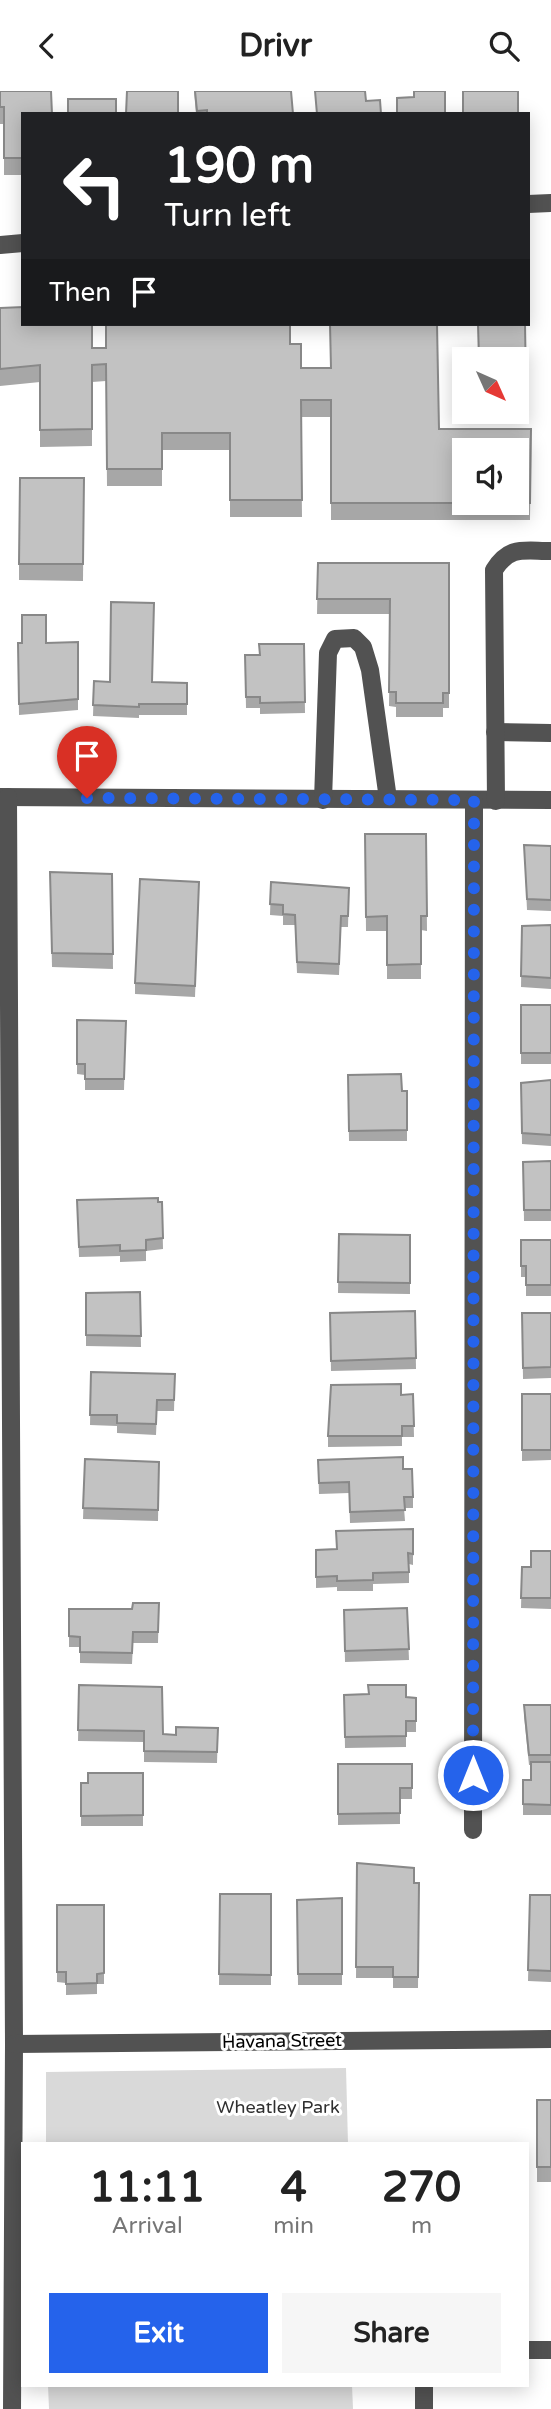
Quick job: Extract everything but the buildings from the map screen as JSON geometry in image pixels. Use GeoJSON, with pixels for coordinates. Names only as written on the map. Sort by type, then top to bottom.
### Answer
{"type":"FeatureCollection","features":[{"type":"Feature","properties":{"kind":"street"},"geometry":{"type":"LineString","coordinates":[[530,204],[551,203]]}},
{"type":"Feature","properties":{"kind":"street"},"geometry":{"type":"LineString","coordinates":[[0,245],[21,243]]}},
{"type":"Feature","properties":{"kind":"street"},"geometry":{"type":"LineString","coordinates":[[496,800],[494,570],[502,557],[516,551],[551,551]]}},
{"type":"Feature","properties":{"kind":"street"},"geometry":{"type":"LineString","coordinates":[[323,800],[328,653],[335,639],[354,638],[363,647],[370,670],[388,799]]}},
{"type":"Feature","properties":{"kind":"street"},"geometry":{"type":"LineString","coordinates":[[495,732],[551,733]]}},
{"type":"Feature","properties":{"kind":"street"},"geometry":{"type":"LineString","coordinates":[[12,2409],[14,2044],[4,797],[551,800]]}},
{"type":"Feature","properties":{"kind":"street"},"geometry":{"type":"LineString","coordinates":[[473,1831],[474,800]]}},
{"type":"Feature","properties":{"kind":"street","name":"Havana Street"},"geometry":{"type":"LineString","coordinates":[[14,2044],[551,2039]]}},
{"type":"Feature","properties":{"kind":"street"},"geometry":{"type":"LineString","coordinates":[[529,2350],[551,2350]]}},
{"type":"Feature","properties":{"kind":"street"},"geometry":{"type":"LineString","coordinates":[[424,2387],[424,2409]]}},
{"type":"Feature","properties":{"kind":"green space","name":"Wheatley Park"},"geometry":{"type":"Polygon","coordinates":[[[346,2068],[348,2142],[46,2142],[46,2072],[346,2068]]]}},
{"type":"Feature","properties":{"kind":"green space"},"geometry":{"type":"Polygon","coordinates":[[[48,2387],[352,2387],[353,2409],[49,2409],[48,2387]]]}},
{"type":"Feature","properties":{"kind":"route"},"geometry":{"type":"LineString","coordinates":[[87,798],[474,800],[473,1775]]}}]}
